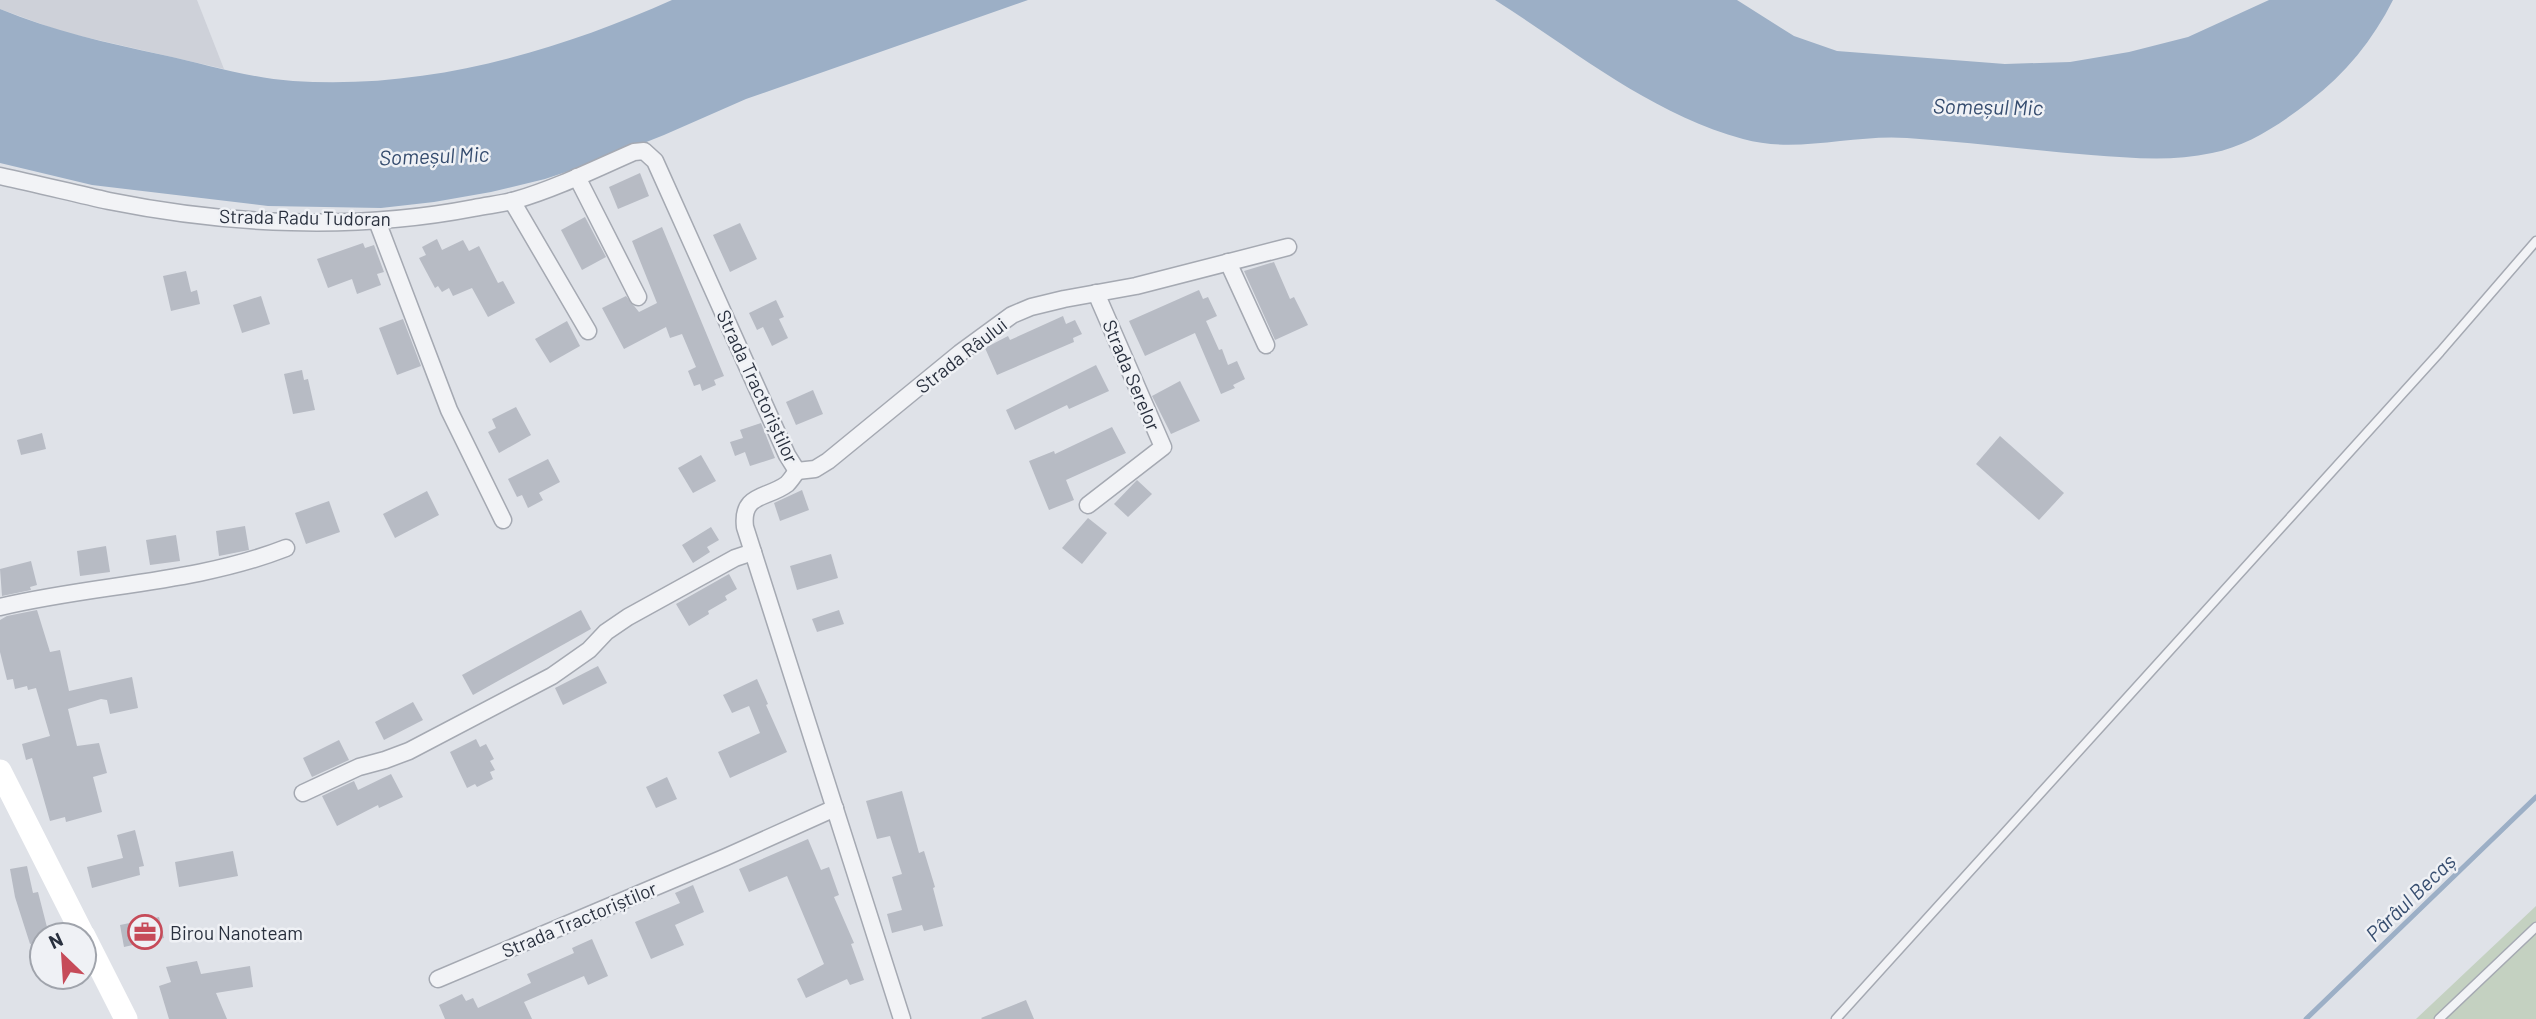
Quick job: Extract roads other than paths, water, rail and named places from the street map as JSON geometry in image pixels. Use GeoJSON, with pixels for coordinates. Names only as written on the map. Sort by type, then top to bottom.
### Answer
{"type":"FeatureCollection","features":[{"type":"Feature","properties":{"kind":"main road"},"geometry":{"type":"LineString","coordinates":[[0,771],[76,921]]}},
{"type":"Feature","properties":{"kind":"main road"},"geometry":{"type":"LineString","coordinates":[[98,964],[126,1019]]}},
{"type":"Feature","properties":{"kind":"street","name":"Strada Radu Tudoran"},"geometry":{"type":"LineString","coordinates":[[0,176],[110,201],[218,216],[282,221],[377,221],[434,216],[512,201],[634,152],[644,151]]}},
{"type":"Feature","properties":{"kind":"street","name":"Strada Tractoriștilor"},"geometry":{"type":"LineString","coordinates":[[644,151],[649,153],[654,161],[787,455],[797,471],[785,485],[760,496],[750,504],[744,514],[745,527],[902,1019]]}},
{"type":"Feature","properties":{"kind":"street"},"geometry":{"type":"LineString","coordinates":[[577,177],[638,297]]}},
{"type":"Feature","properties":{"kind":"street"},"geometry":{"type":"LineString","coordinates":[[512,201],[588,331]]}},
{"type":"Feature","properties":{"kind":"street"},"geometry":{"type":"LineString","coordinates":[[377,221],[449,410],[503,520]]}},
{"type":"Feature","properties":{"kind":"street","name":"Strada Râului"},"geometry":{"type":"LineString","coordinates":[[797,471],[815,469],[828,461],[960,353],[1012,315],[1031,307],[1136,286],[1288,247]]}},
{"type":"Feature","properties":{"kind":"street"},"geometry":{"type":"LineString","coordinates":[[1228,262],[1266,345]]}},
{"type":"Feature","properties":{"kind":"street","name":"Strada Serelor"},"geometry":{"type":"LineString","coordinates":[[1088,505],[1163,447],[1096,293]]}},
{"type":"Feature","properties":{"kind":"street"},"geometry":{"type":"LineString","coordinates":[[0,607],[175,578],[254,560],[286,548]]}},
{"type":"Feature","properties":{"kind":"street"},"geometry":{"type":"LineString","coordinates":[[303,793],[359,767],[385,761],[409,751],[552,676],[589,650],[606,632],[628,617],[734,558],[753,552]]}},
{"type":"Feature","properties":{"kind":"street","name":"Strada Tractoriștilor"},"geometry":{"type":"LineString","coordinates":[[438,979],[835,808]]}},
{"type":"Feature","properties":{"kind":"lane"},"geometry":{"type":"LineString","coordinates":[[1836,1019],[2440,352],[2536,241]]}},
{"type":"Feature","properties":{"kind":"lane"},"geometry":{"type":"LineString","coordinates":[[2439,1019],[2536,927]]}},
{"type":"Feature","properties":{"kind":"water","name":"Someșul Mic"},"geometry":{"type":"Polygon","coordinates":[[[672,0],[1028,0],[746,99],[596,162],[545,179],[434,202],[381,208],[268,206],[92,185],[0,163],[0,9],[80,36],[244,74],[293,81],[342,82],[391,80],[487,64],[581,36],[672,0]]]}},
{"type":"Feature","properties":{"kind":"water","name":"Someșul Mic"},"geometry":{"type":"Polygon","coordinates":[[[1495,0],[1737,0],[1794,36],[1837,51],[2005,64],[2070,62],[2129,52],[2188,37],[2269,0],[2393,0],[2377,29],[2346,68],[2323,91],[2276,125],[2225,150],[2182,158],[2152,158],[1907,138],[1783,145],[1743,139],[1709,128],[1645,97],[1495,0]]]}},
{"type":"Feature","properties":{"kind":"waterway","name":"Pârâul Becaș"},"geometry":{"type":"LineString","coordinates":[[2306,1019],[2536,797]]}},
{"type":"Feature","properties":{"kind":"place","name":"Birou Nanoteam"},"geometry":{"type":"Point","coordinates":[145,932]}}]}
